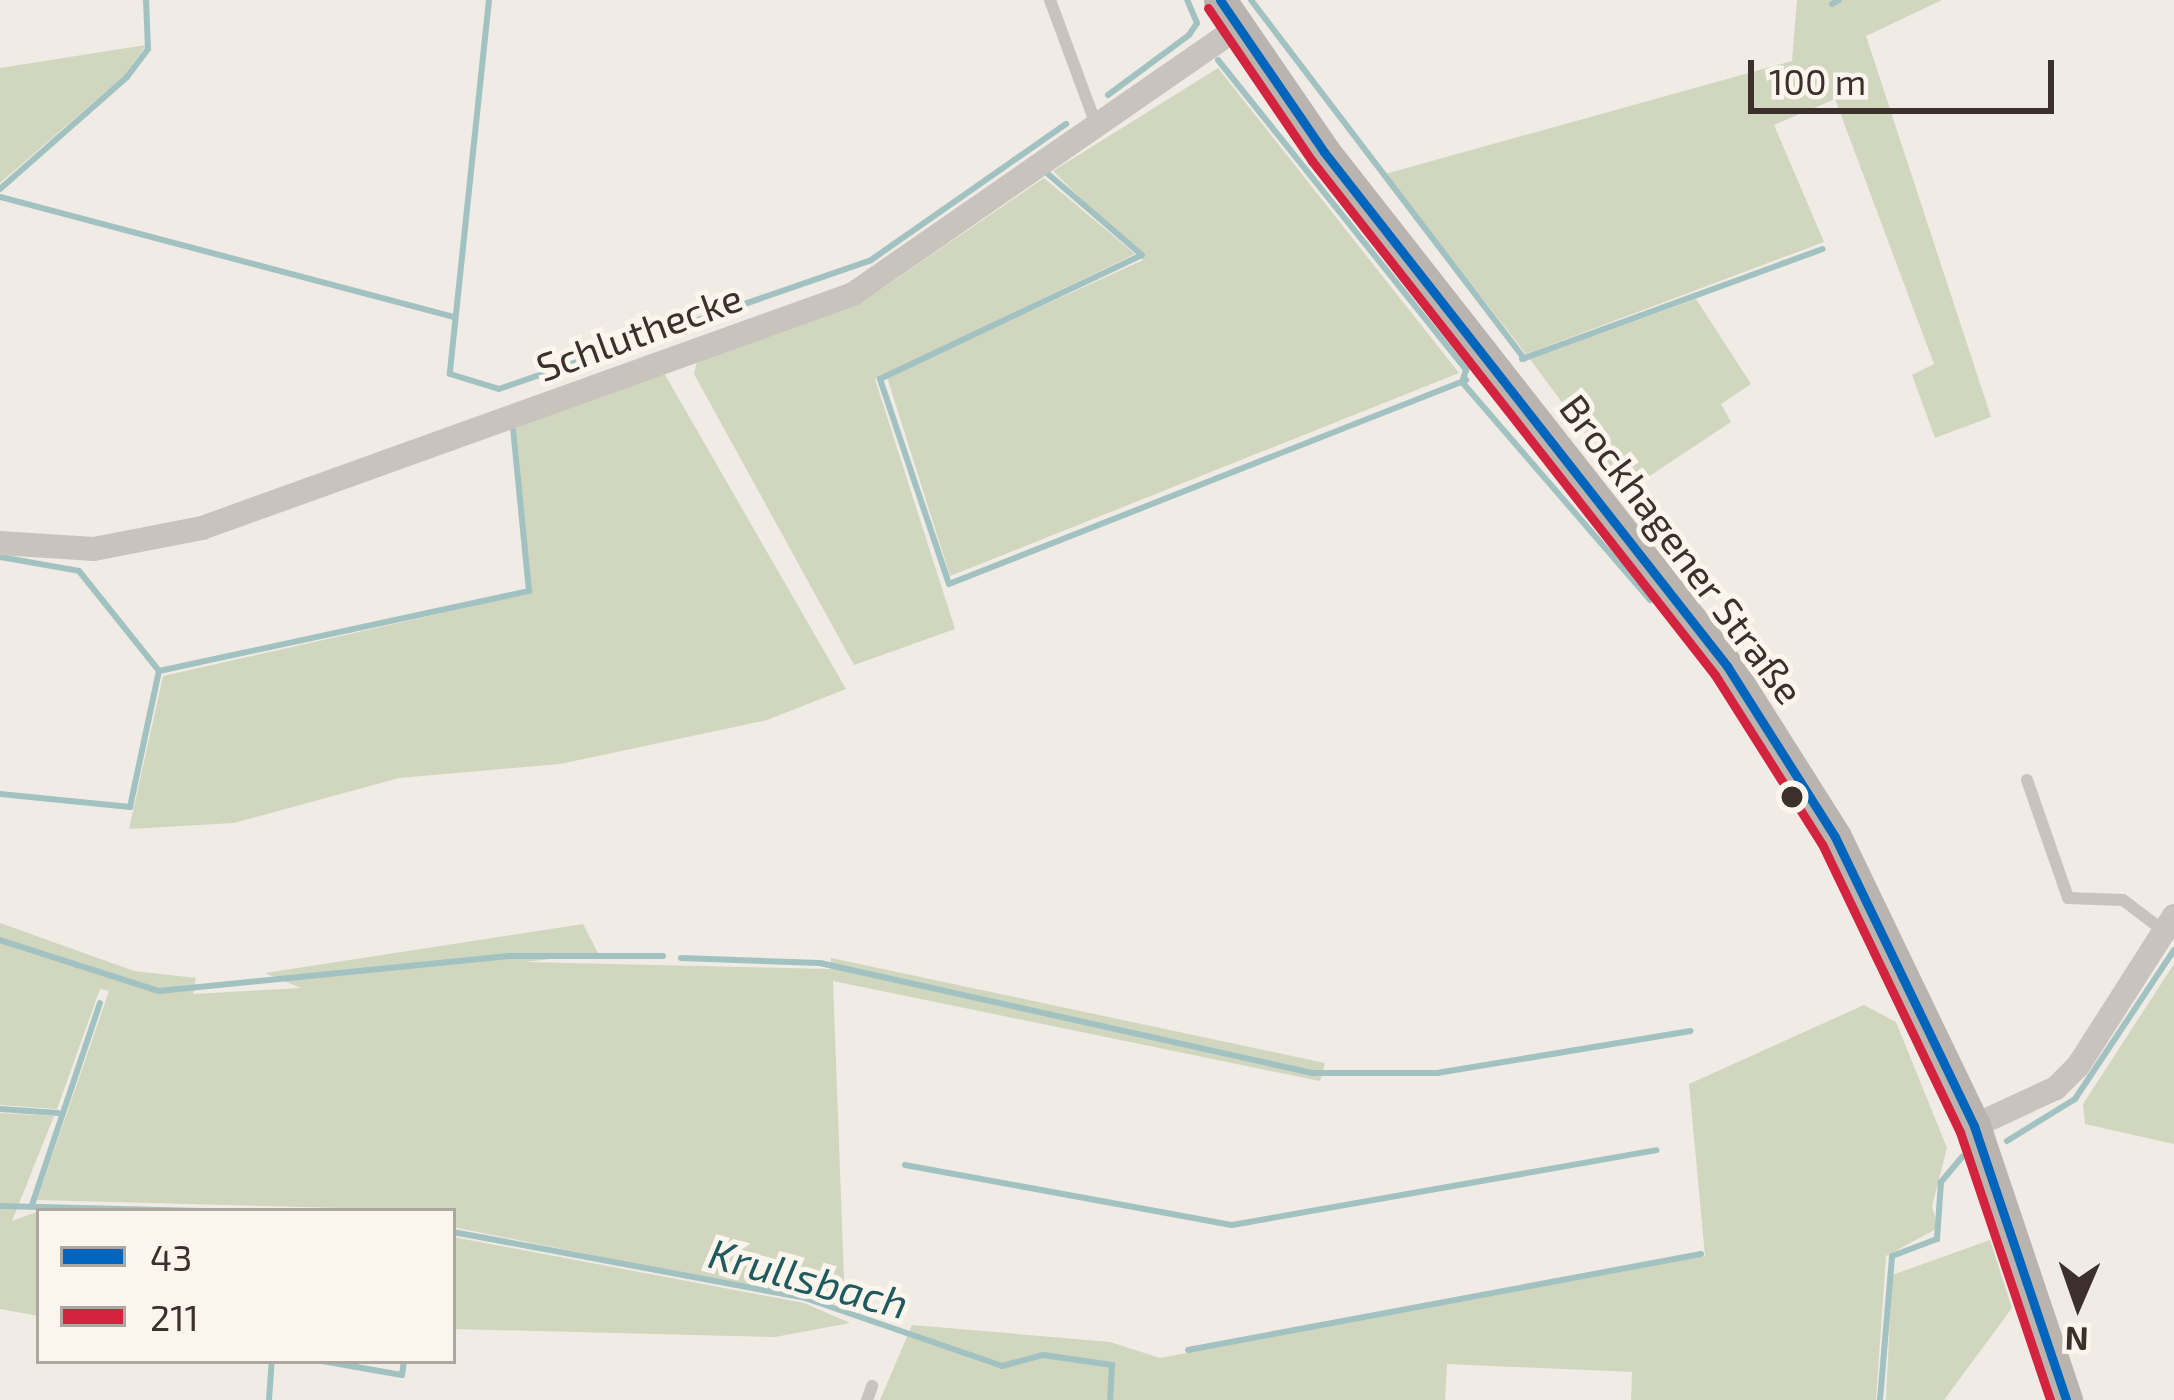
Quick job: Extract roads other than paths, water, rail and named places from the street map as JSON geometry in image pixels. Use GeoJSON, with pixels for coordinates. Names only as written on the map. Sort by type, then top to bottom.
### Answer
{"type":"FeatureCollection","features":[{"type":"Feature","properties":{"kind":"main road","name":"Brockhagener Straße"},"geometry":{"type":"LineString","coordinates":[[1229,14],[1726,666],[1873,908],[1974,1126],[2066,1400]]}},
{"type":"Feature","properties":{"kind":"street","name":"Schluthecke"},"geometry":{"type":"LineString","coordinates":[[0,543],[94,549],[202,528],[853,294],[1098,128],[1229,14]]}},
{"type":"Feature","properties":{"kind":"street"},"geometry":{"type":"LineString","coordinates":[[1974,1126],[2056,1088],[2078,1066],[2169,923]]}},
{"type":"Feature","properties":{"kind":"lane"},"geometry":{"type":"LineString","coordinates":[[1050,0],[1098,128]]}},
{"type":"Feature","properties":{"kind":"lane"},"geometry":{"type":"LineString","coordinates":[[2026,781],[2068,898],[2123,900],[2169,923]]}},
{"type":"Feature","properties":{"kind":"waterway"},"geometry":{"type":"LineString","coordinates":[[0,189],[127,77],[148,49],[146,0]]}},
{"type":"Feature","properties":{"kind":"waterway"},"geometry":{"type":"LineString","coordinates":[[489,0],[450,374],[499,389],[871,260],[1066,124]]}},
{"type":"Feature","properties":{"kind":"waterway"},"geometry":{"type":"LineString","coordinates":[[1108,95],[1189,35],[1197,23],[1187,0]]}},
{"type":"Feature","properties":{"kind":"waterway"},"geometry":{"type":"LineString","coordinates":[[1251,0],[1524,359]]}},
{"type":"Feature","properties":{"kind":"waterway"},"geometry":{"type":"LineString","coordinates":[[1832,4],[1839,0]]}},
{"type":"Feature","properties":{"kind":"waterway"},"geometry":{"type":"LineString","coordinates":[[1218,60],[1466,370],[1462,382],[1650,600]]}},
{"type":"Feature","properties":{"kind":"waterway"},"geometry":{"type":"LineString","coordinates":[[1048,174],[1142,255],[880,379],[949,584],[1466,380]]}},
{"type":"Feature","properties":{"kind":"waterway"},"geometry":{"type":"LineString","coordinates":[[0,197],[455,317]]}},
{"type":"Feature","properties":{"kind":"waterway"},"geometry":{"type":"LineString","coordinates":[[1522,359],[1823,249]]}},
{"type":"Feature","properties":{"kind":"waterway"},"geometry":{"type":"LineString","coordinates":[[159,671],[529,591],[513,427]]}},
{"type":"Feature","properties":{"kind":"waterway"},"geometry":{"type":"LineString","coordinates":[[0,557],[79,571],[159,671]]}},
{"type":"Feature","properties":{"kind":"waterway"},"geometry":{"type":"LineString","coordinates":[[0,794],[130,807],[159,671]]}},
{"type":"Feature","properties":{"kind":"waterway"},"geometry":{"type":"LineString","coordinates":[[0,940],[159,991],[509,956],[663,956]]}},
{"type":"Feature","properties":{"kind":"waterway","name":"Krullsbach"},"geometry":{"type":"LineString","coordinates":[[2007,1141],[2075,1099],[2174,950]]}},
{"type":"Feature","properties":{"kind":"waterway"},"geometry":{"type":"LineString","coordinates":[[681,958],[820,963],[1312,1073],[1437,1073],[1691,1031]]}},
{"type":"Feature","properties":{"kind":"waterway"},"geometry":{"type":"LineString","coordinates":[[32,1205],[100,1003]]}},
{"type":"Feature","properties":{"kind":"waterway"},"geometry":{"type":"LineString","coordinates":[[0,1109],[58,1113]]}},
{"type":"Feature","properties":{"kind":"waterway"},"geometry":{"type":"LineString","coordinates":[[905,1165],[1232,1225],[1656,1150]]}},
{"type":"Feature","properties":{"kind":"waterway","name":"Krullsbach"},"geometry":{"type":"LineString","coordinates":[[1880,1400],[1892,1256],[1937,1239],[1941,1182],[1962,1157]]}},
{"type":"Feature","properties":{"kind":"waterway","name":"Krullsbach"},"geometry":{"type":"LineString","coordinates":[[0,1206],[81,1208]]}},
{"type":"Feature","properties":{"kind":"waterway","name":"Krullsbach"},"geometry":{"type":"LineString","coordinates":[[456,1233],[805,1298],[1002,1366],[1043,1355],[1112,1365],[1110,1400]]}},
{"type":"Feature","properties":{"kind":"waterway"},"geometry":{"type":"LineString","coordinates":[[1188,1350],[1701,1254]]}},
{"type":"Feature","properties":{"kind":"waterway"},"geometry":{"type":"LineString","coordinates":[[269,1400],[272,1364]]}},
{"type":"Feature","properties":{"kind":"waterway"},"geometry":{"type":"LineString","coordinates":[[339,1364],[402,1375],[404,1364]]}}]}
